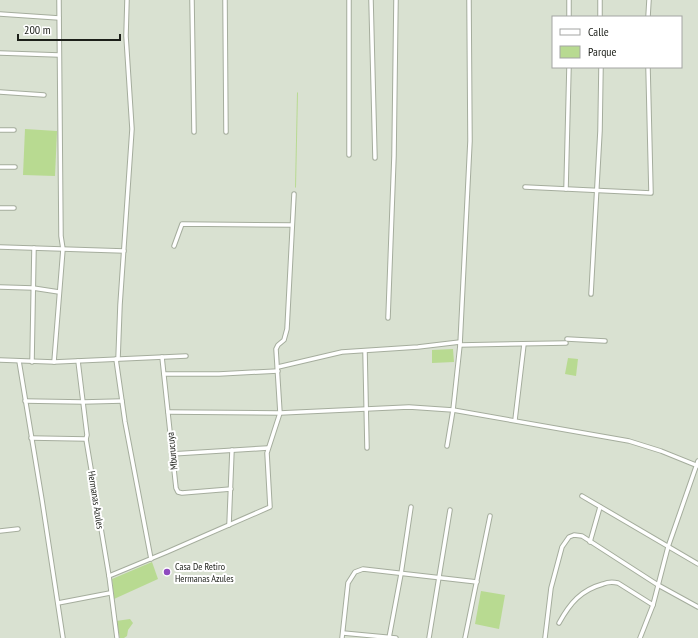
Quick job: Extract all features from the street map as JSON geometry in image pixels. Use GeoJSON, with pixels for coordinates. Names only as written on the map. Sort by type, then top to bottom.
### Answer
{"type":"FeatureCollection","features":[{"type":"Feature","properties":{"kind":"street"},"geometry":{"type":"LineString","coordinates":[[54,362],[63,249],[61,236],[59,0]]}},
{"type":"Feature","properties":{"kind":"street"},"geometry":{"type":"LineString","coordinates":[[127,0],[126,36],[132,129],[117,359],[122,401],[151,559]]}},
{"type":"Feature","properties":{"kind":"street"},"geometry":{"type":"LineString","coordinates":[[192,0],[194,132]]}},
{"type":"Feature","properties":{"kind":"street"},"geometry":{"type":"LineString","coordinates":[[225,0],[226,132]]}},
{"type":"Feature","properties":{"kind":"street"},"geometry":{"type":"LineString","coordinates":[[348,155],[349,0]]}},
{"type":"Feature","properties":{"kind":"street"},"geometry":{"type":"LineString","coordinates":[[371,0],[375,158]]}},
{"type":"Feature","properties":{"kind":"street"},"geometry":{"type":"LineString","coordinates":[[388,318],[394,156],[396,0]]}},
{"type":"Feature","properties":{"kind":"street"},"geometry":{"type":"LineString","coordinates":[[447,446],[453,410],[460,344],[470,148],[469,0]]}},
{"type":"Feature","properties":{"kind":"street"},"geometry":{"type":"LineString","coordinates":[[569,0],[569,16]]}},
{"type":"Feature","properties":{"kind":"street"},"geometry":{"type":"LineString","coordinates":[[600,0],[600,16]]}},
{"type":"Feature","properties":{"kind":"street"},"geometry":{"type":"LineString","coordinates":[[648,16],[649,0]]}},
{"type":"Feature","properties":{"kind":"street"},"geometry":{"type":"LineString","coordinates":[[0,14],[59,18]]}},
{"type":"Feature","properties":{"kind":"street"},"geometry":{"type":"LineString","coordinates":[[0,53],[59,55]]}},
{"type":"Feature","properties":{"kind":"street"},"geometry":{"type":"LineString","coordinates":[[566,189],[570,68]]}},
{"type":"Feature","properties":{"kind":"street"},"geometry":{"type":"LineString","coordinates":[[591,294],[600,131],[601,68]]}},
{"type":"Feature","properties":{"kind":"street"},"geometry":{"type":"LineString","coordinates":[[524,187],[651,193],[648,68]]}},
{"type":"Feature","properties":{"kind":"street"},"geometry":{"type":"LineString","coordinates":[[0,92],[44,94]]}},
{"type":"Feature","properties":{"kind":"street"},"geometry":{"type":"LineString","coordinates":[[0,130],[14,130]]}},
{"type":"Feature","properties":{"kind":"street"},"geometry":{"type":"LineString","coordinates":[[0,168],[15,167]]}},
{"type":"Feature","properties":{"kind":"street"},"geometry":{"type":"LineString","coordinates":[[109,576],[270,507],[268,448],[280,412],[277,346],[284,340],[287,329],[294,194]]}},
{"type":"Feature","properties":{"kind":"street"},"geometry":{"type":"LineString","coordinates":[[0,208],[14,208]]}},
{"type":"Feature","properties":{"kind":"street"},"geometry":{"type":"LineString","coordinates":[[174,246],[182,224],[292,225]]}},
{"type":"Feature","properties":{"kind":"street"},"geometry":{"type":"LineString","coordinates":[[0,247],[124,251]]}},
{"type":"Feature","properties":{"kind":"street"},"geometry":{"type":"LineString","coordinates":[[32,362],[34,248]]}},
{"type":"Feature","properties":{"kind":"street"},"geometry":{"type":"LineString","coordinates":[[0,287],[33,288],[59,292]]}},
{"type":"Feature","properties":{"kind":"street"},"geometry":{"type":"LineString","coordinates":[[164,374],[219,374],[278,369],[342,352],[460,344],[524,344],[566,341],[605,341]]}},
{"type":"Feature","properties":{"kind":"street"},"geometry":{"type":"LineString","coordinates":[[514,420],[524,344]]}},
{"type":"Feature","properties":{"kind":"street"},"geometry":{"type":"LineString","coordinates":[[365,351],[367,448]]}},
{"type":"Feature","properties":{"kind":"street"},"geometry":{"type":"LineString","coordinates":[[0,360],[54,362],[186,356]]}},
{"type":"Feature","properties":{"kind":"street","name":"Mburucuya"},"geometry":{"type":"LineString","coordinates":[[162,357],[175,486],[178,492],[182,493],[230,489]]}},
{"type":"Feature","properties":{"kind":"street"},"geometry":{"type":"LineString","coordinates":[[19,361],[58,603],[62,638]]}},
{"type":"Feature","properties":{"kind":"street","name":"Hermanas Azules"},"geometry":{"type":"LineString","coordinates":[[78,361],[87,435],[86,439],[109,576],[117,638]]}},
{"type":"Feature","properties":{"kind":"street"},"geometry":{"type":"LineString","coordinates":[[25,401],[122,401]]}},
{"type":"Feature","properties":{"kind":"street"},"geometry":{"type":"LineString","coordinates":[[168,412],[280,412],[409,407],[453,410],[629,441],[660,451],[697,466]]}},
{"type":"Feature","properties":{"kind":"street"},"geometry":{"type":"LineString","coordinates":[[31,438],[86,439]]}},
{"type":"Feature","properties":{"kind":"street"},"geometry":{"type":"LineString","coordinates":[[172,454],[268,448]]}},
{"type":"Feature","properties":{"kind":"street"},"geometry":{"type":"LineString","coordinates":[[229,525],[232,450]]}},
{"type":"Feature","properties":{"kind":"street"},"geometry":{"type":"LineString","coordinates":[[640,638],[653,604],[668,547],[698,461]]}},
{"type":"Feature","properties":{"kind":"street"},"geometry":{"type":"LineString","coordinates":[[582,496],[698,564]]}},
{"type":"Feature","properties":{"kind":"street"},"geometry":{"type":"LineString","coordinates":[[389,638],[401,574],[411,507]]}},
{"type":"Feature","properties":{"kind":"street"},"geometry":{"type":"LineString","coordinates":[[590,542],[600,507]]}},
{"type":"Feature","properties":{"kind":"street"},"geometry":{"type":"LineString","coordinates":[[429,638],[450,510]]}},
{"type":"Feature","properties":{"kind":"street"},"geometry":{"type":"LineString","coordinates":[[465,638],[490,516]]}},
{"type":"Feature","properties":{"kind":"street"},"geometry":{"type":"LineString","coordinates":[[0,531],[18,529]]}},
{"type":"Feature","properties":{"kind":"street"},"geometry":{"type":"LineString","coordinates":[[545,638],[551,588],[563,545],[569,537],[574,535],[582,536],[658,585],[698,607]]}},
{"type":"Feature","properties":{"kind":"street"},"geometry":{"type":"LineString","coordinates":[[342,638],[348,583],[356,572],[362,569],[477,582]]}},
{"type":"Feature","properties":{"kind":"street"},"geometry":{"type":"LineString","coordinates":[[559,623],[569,607],[585,590],[606,583],[618,583],[653,604]]}},
{"type":"Feature","properties":{"kind":"street"},"geometry":{"type":"LineString","coordinates":[[58,603],[110,593]]}},
{"type":"Feature","properties":{"kind":"street"},"geometry":{"type":"LineString","coordinates":[[343,633],[382,638],[396,638]]}},
{"type":"Feature","properties":{"kind":"green space"},"geometry":{"type":"Polygon","coordinates":[[[298,92],[296,187],[295,188],[297,93],[298,92]]]}},
{"type":"Feature","properties":{"kind":"green space"},"geometry":{"type":"Polygon","coordinates":[[[25,129],[57,131],[55,176],[23,175],[25,129]]]}},
{"type":"Feature","properties":{"kind":"green space"},"geometry":{"type":"Polygon","coordinates":[[[453,349],[454,362],[432,363],[432,350],[453,349]]]}},
{"type":"Feature","properties":{"kind":"green space"},"geometry":{"type":"Polygon","coordinates":[[[568,358],[578,359],[576,376],[565,374],[568,358]]]}},
{"type":"Feature","properties":{"kind":"green space"},"geometry":{"type":"Polygon","coordinates":[[[152,562],[158,579],[114,599],[112,579],[152,562]]]}},
{"type":"Feature","properties":{"kind":"green space"},"geometry":{"type":"Polygon","coordinates":[[[481,591],[505,595],[499,629],[475,624],[481,591]]]}},
{"type":"Feature","properties":{"kind":"green space"},"geometry":{"type":"Polygon","coordinates":[[[130,619],[133,623],[128,630],[127,636],[120,638],[116,621],[130,619]]]}},
{"type":"Feature","properties":{"kind":"place","name":"Casa De Retiro Hermanas Azules"},"geometry":{"type":"Point","coordinates":[167,572]}}]}
